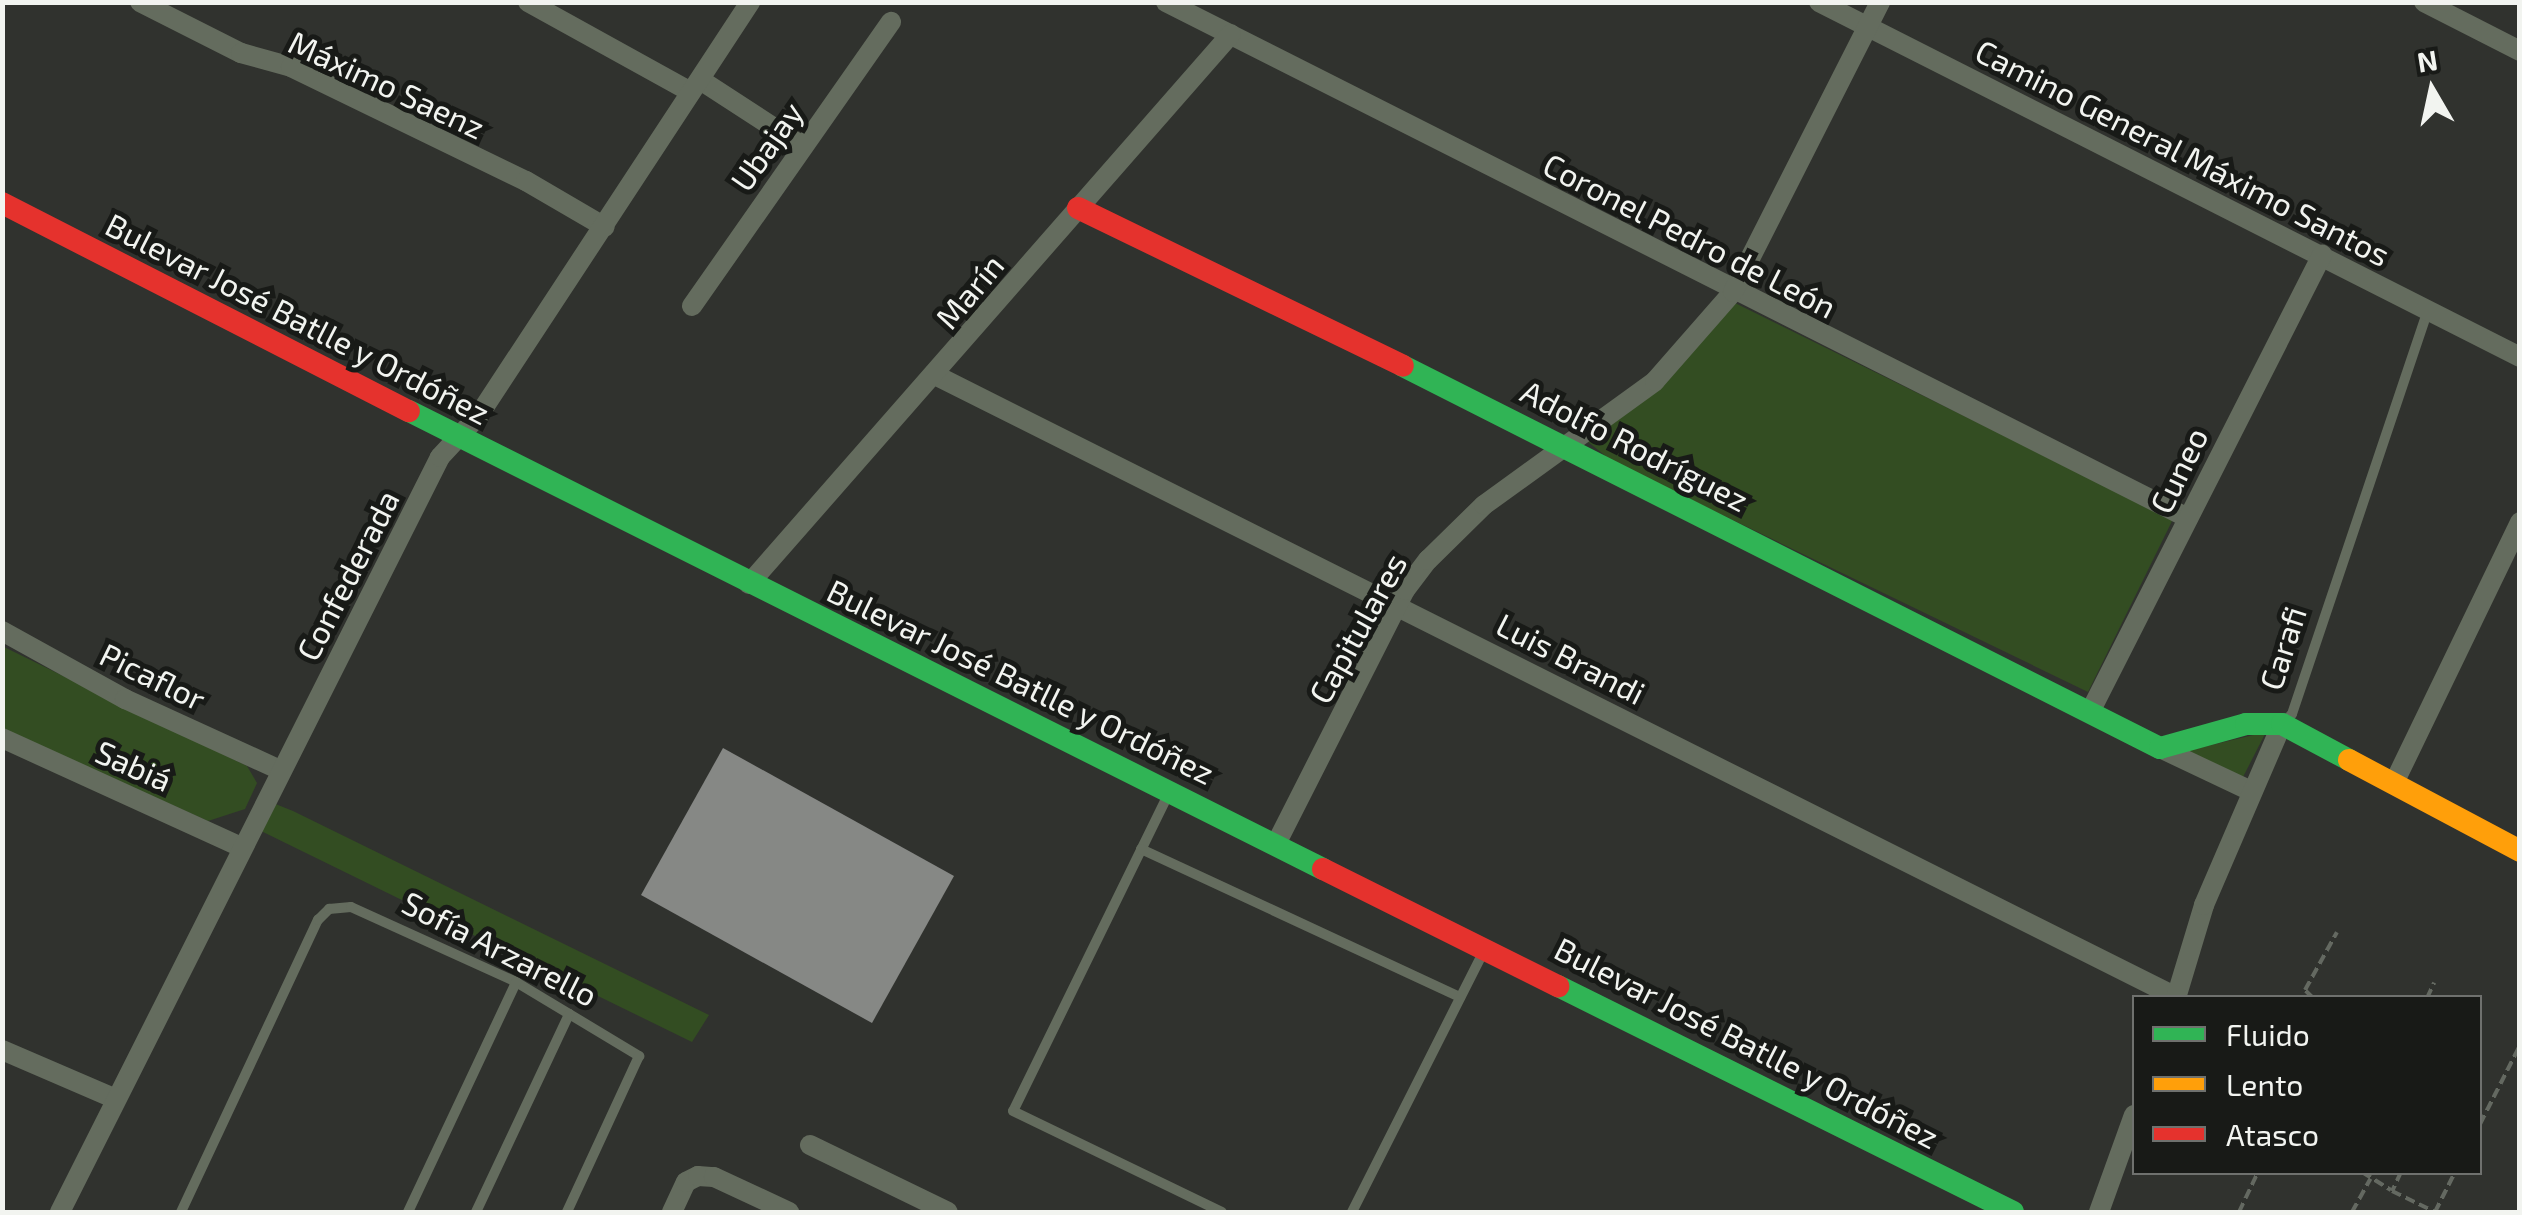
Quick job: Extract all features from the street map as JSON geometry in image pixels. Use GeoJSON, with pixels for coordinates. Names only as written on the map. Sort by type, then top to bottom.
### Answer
{"type":"FeatureCollection","features":[{"type":"Feature","properties":{"kind":"main road","name":"Bulevar José Batlle y Ordóñez"},"geometry":{"type":"LineString","coordinates":[[2,203],[749,584],[1278,842],[2013,1212]]}},
{"type":"Feature","properties":{"kind":"main road","name":"Adolfo Rodríguez"},"geometry":{"type":"LineString","coordinates":[[1078,208],[1566,446],[2160,748]]}},
{"type":"Feature","properties":{"kind":"main road"},"geometry":{"type":"LineString","coordinates":[[2160,748],[2246,724],[2282,724],[2520,851]]}},
{"type":"Feature","properties":{"kind":"street","name":"Máximo Saenz"},"geometry":{"type":"LineString","coordinates":[[140,2],[241,53],[291,67],[526,181],[605,227]]}},
{"type":"Feature","properties":{"kind":"street"},"geometry":{"type":"LineString","coordinates":[[528,2],[802,146]]}},
{"type":"Feature","properties":{"kind":"street","name":"Confederada"},"geometry":{"type":"LineString","coordinates":[[60,1212],[440,457],[459,437],[605,227],[750,2]]}},
{"type":"Feature","properties":{"kind":"street","name":"Coronel Pedro de León"},"geometry":{"type":"LineString","coordinates":[[1166,2],[1733,292],[2188,518]]}},
{"type":"Feature","properties":{"kind":"street","name":"Camino General Máximo Santos"},"geometry":{"type":"LineString","coordinates":[[1818,2],[2520,356]]}},
{"type":"Feature","properties":{"kind":"street","name":"Capitulares"},"geometry":{"type":"LineString","coordinates":[[1278,842],[1398,605],[1428,560],[1473,515],[1655,381],[1733,292],[1880,2]]}},
{"type":"Feature","properties":{"kind":"street"},"geometry":{"type":"LineString","coordinates":[[2424,2],[2520,50]]}},
{"type":"Feature","properties":{"kind":"street","name":"Ubajay"},"geometry":{"type":"LineString","coordinates":[[692,306],[891,22]]}},
{"type":"Feature","properties":{"kind":"street","name":"Marín"},"geometry":{"type":"LineString","coordinates":[[749,584],[937,376],[1231,34]]}},
{"type":"Feature","properties":{"kind":"street","name":"Cuneo"},"geometry":{"type":"LineString","coordinates":[[2090,712],[2322,255]]}},
{"type":"Feature","properties":{"kind":"street","name":"Luis Brandi"},"geometry":{"type":"LineString","coordinates":[[937,376],[2172,995]]}},
{"type":"Feature","properties":{"kind":"street"},"geometry":{"type":"LineString","coordinates":[[2394,783],[2520,522]]}},
{"type":"Feature","properties":{"kind":"street","name":"Picaflor"},"geometry":{"type":"LineString","coordinates":[[2,631],[125,699],[280,770]]}},
{"type":"Feature","properties":{"kind":"street","name":"Carafi"},"geometry":{"type":"LineString","coordinates":[[2177,995],[2250,790],[2282,724]]}},
{"type":"Feature","properties":{"kind":"street","name":"Sabiá"},"geometry":{"type":"LineString","coordinates":[[2,738],[241,847]]}},
{"type":"Feature","properties":{"kind":"street","name":"Adolfo Rodríguez"},"geometry":{"type":"LineString","coordinates":[[2160,748],[2250,790]]}},
{"type":"Feature","properties":{"kind":"street"},"geometry":{"type":"LineString","coordinates":[[2,1050],[116,1099]]}},
{"type":"Feature","properties":{"kind":"street"},"geometry":{"type":"LineString","coordinates":[[2099,1212],[2132,1121]]}},
{"type":"Feature","properties":{"kind":"street"},"geometry":{"type":"LineString","coordinates":[[810,1145],[948,1212]]}},
{"type":"Feature","properties":{"kind":"street"},"geometry":{"type":"LineString","coordinates":[[672,1212],[686,1182],[698,1176],[714,1177],[789,1212]]}},
{"type":"Feature","properties":{"kind":"lane","name":"Carafi"},"geometry":{"type":"LineString","coordinates":[[2282,724],[2292,714],[2428,308]]}},
{"type":"Feature","properties":{"kind":"lane"},"geometry":{"type":"LineString","coordinates":[[1170,790],[1013,1110],[1222,1212]]}},
{"type":"Feature","properties":{"kind":"lane"},"geometry":{"type":"LineString","coordinates":[[1142,849],[1460,997]]}},
{"type":"Feature","properties":{"kind":"lane","name":"Sofía Arzarello"},"geometry":{"type":"LineString","coordinates":[[182,1212],[318,920],[329,910],[350,907],[516,982],[639,1056],[566,1212]]}},
{"type":"Feature","properties":{"kind":"lane"},"geometry":{"type":"LineString","coordinates":[[1352,1212],[1486,947]]}},
{"type":"Feature","properties":{"kind":"lane"},"geometry":{"type":"LineString","coordinates":[[408,1212],[516,982]]}},
{"type":"Feature","properties":{"kind":"lane"},"geometry":{"type":"LineString","coordinates":[[476,1212],[570,1014]]}},
{"type":"Feature","properties":{"kind":"path"},"geometry":{"type":"LineString","coordinates":[[2310,995],[2305,990],[2337,932]]}},
{"type":"Feature","properties":{"kind":"path"},"geometry":{"type":"LineString","coordinates":[[2428,995],[2434,983]]}},
{"type":"Feature","properties":{"kind":"path"},"geometry":{"type":"LineString","coordinates":[[2482,1120],[2520,1045]]}},
{"type":"Feature","properties":{"kind":"path"},"geometry":{"type":"LineString","coordinates":[[2239,1212],[2257,1175]]}},
{"type":"Feature","properties":{"kind":"path"},"geometry":{"type":"LineString","coordinates":[[2365,1175],[2436,1212],[2454,1175]]}},
{"type":"Feature","properties":{"kind":"path"},"geometry":{"type":"LineString","coordinates":[[2392,1191],[2400,1175]]}},
{"type":"Feature","properties":{"kind":"path"},"geometry":{"type":"LineString","coordinates":[[2352,1212],[2370,1179]]}},
{"type":"Feature","properties":{"kind":"green space"},"geometry":{"type":"Polygon","coordinates":[[[1735,303],[2173,519],[2088,692],[1613,462],[1587,441],[1735,303]]]}},
{"type":"Feature","properties":{"kind":"green space"},"geometry":{"type":"Polygon","coordinates":[[[2,646],[247,766],[257,783],[245,809],[208,821],[3,730],[2,646]]]}},
{"type":"Feature","properties":{"kind":"green space"},"geometry":{"type":"Polygon","coordinates":[[[2266,732],[2243,777],[2182,752],[2266,732]]]}},
{"type":"Feature","properties":{"kind":"green space"},"geometry":{"type":"Polygon","coordinates":[[[273,803],[709,1015],[692,1042],[259,830],[273,803]]]}},
{"type":"Feature","properties":{"kind":"building"},"geometry":{"type":"Polygon","coordinates":[[[723,748],[954,876],[872,1023],[641,895],[723,748]]]}},
{"type":"Feature","properties":{"kind":"traffic: fast"},"geometry":{"type":"LineString","coordinates":[[1403,366],[2160,748],[2246,724],[2282,724],[2349,760]]}},
{"type":"Feature","properties":{"kind":"traffic: fast"},"geometry":{"type":"LineString","coordinates":[[409,411],[1323,869]]}},
{"type":"Feature","properties":{"kind":"traffic: fast"},"geometry":{"type":"LineString","coordinates":[[1558,986],[2013,1212]]}},
{"type":"Feature","properties":{"kind":"traffic: slow"},"geometry":{"type":"LineString","coordinates":[[2349,760],[2520,851]]}},
{"type":"Feature","properties":{"kind":"traffic: jam"},"geometry":{"type":"LineString","coordinates":[[2,203],[409,411]]}},
{"type":"Feature","properties":{"kind":"traffic: jam"},"geometry":{"type":"LineString","coordinates":[[1078,208],[1403,366]]}},
{"type":"Feature","properties":{"kind":"traffic: jam"},"geometry":{"type":"LineString","coordinates":[[1323,869],[1558,986]]}}]}
